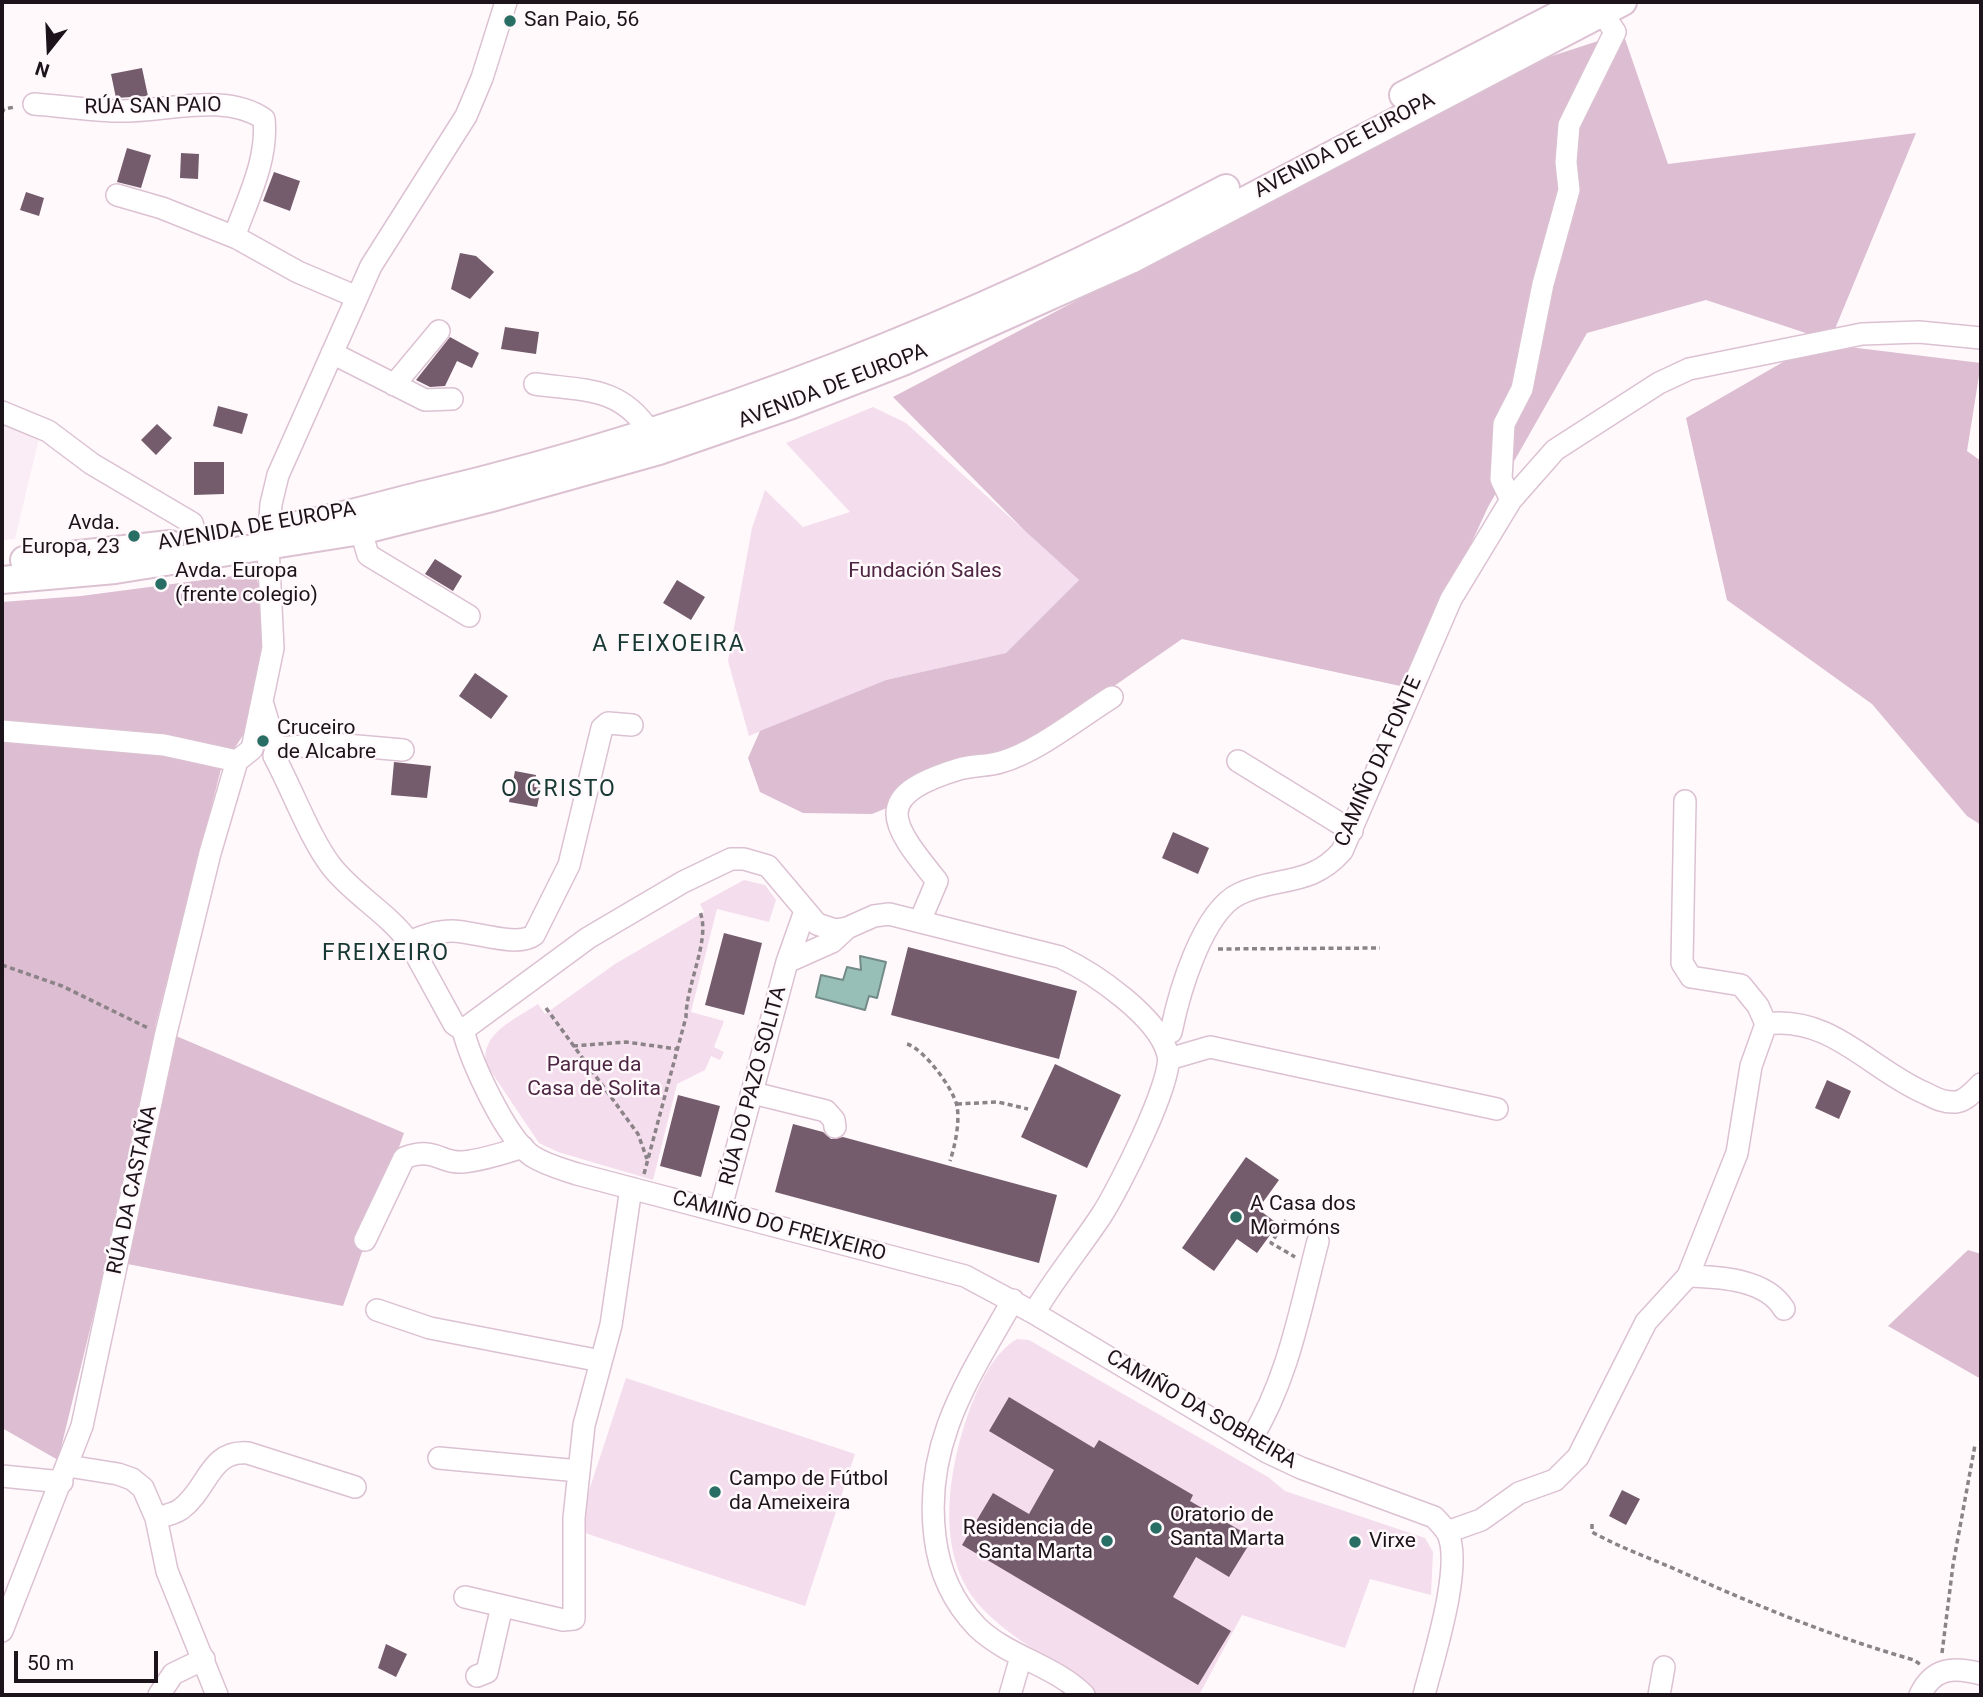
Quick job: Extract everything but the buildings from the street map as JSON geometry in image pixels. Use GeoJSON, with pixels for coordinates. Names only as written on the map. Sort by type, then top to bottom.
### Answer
{"type":"FeatureCollection","features":[{"type":"Feature","properties":{"kind":"main road","name":"AVENIDA DE EUROPA"},"geometry":{"type":"LineString","coordinates":[[2,580],[115,570],[269,538],[479,482],[749,401],[994,303],[1602,5]]}},
{"type":"Feature","properties":{"kind":"main road","name":"AVENIDA DE EUROPA"},"geometry":{"type":"LineString","coordinates":[[2,562],[197,540],[361,531],[659,451],[903,362],[1131,260],[1602,5]]}},
{"type":"Feature","properties":{"kind":"street"},"geometry":{"type":"LineString","coordinates":[[269,538],[271,504],[278,475],[332,352],[357,297],[415,193],[466,116],[482,78],[506,2]]}},
{"type":"Feature","properties":{"kind":"street"},"geometry":{"type":"LineString","coordinates":[[1511,500],[1501,479],[1504,424],[1522,389],[1543,284],[1569,190],[1566,162],[1570,125],[1615,33],[1602,5]]}},
{"type":"Feature","properties":{"kind":"street","name":"RÚA SAN PAIO"},"geometry":{"type":"LineString","coordinates":[[34,104],[117,111],[229,105],[251,110],[264,119],[266,135],[256,178],[237,229],[237,238]]}},
{"type":"Feature","properties":{"kind":"street"},"geometry":{"type":"LineString","coordinates":[[117,195],[162,208],[237,238],[298,272],[357,297]]}},
{"type":"Feature","properties":{"kind":"street"},"geometry":{"type":"LineString","coordinates":[[394,385],[439,331]]}},
{"type":"Feature","properties":{"kind":"street","name":"CAMIÑO DA FONTE"},"geometry":{"type":"LineString","coordinates":[[1162,1036],[1171,1032],[1199,948],[1224,903],[1241,893],[1312,875],[1331,863],[1352,831],[1451,599],[1511,500],[1555,450],[1659,383],[1689,369],[1862,334],[1919,332],[1981,338]]}},
{"type":"Feature","properties":{"kind":"street"},"geometry":{"type":"LineString","coordinates":[[332,352],[425,400],[452,399]]}},
{"type":"Feature","properties":{"kind":"street"},"geometry":{"type":"LineString","coordinates":[[535,384],[606,393],[625,402],[650,432]]}},
{"type":"Feature","properties":{"kind":"street"},"geometry":{"type":"LineString","coordinates":[[2,412],[48,431],[92,464],[192,523],[197,540]]}},
{"type":"Feature","properties":{"kind":"street"},"geometry":{"type":"LineString","coordinates":[[361,531],[368,555],[469,616]]}},
{"type":"Feature","properties":{"kind":"street","name":"RÚA DA CASTAÑA"},"geometry":{"type":"LineString","coordinates":[[2,1631],[82,1426],[165,1037],[244,755],[263,703],[274,631],[269,538]]}},
{"type":"Feature","properties":{"kind":"street"},"geometry":{"type":"LineString","coordinates":[[920,921],[937,881],[902,838],[895,816],[902,798],[917,786],[960,769],[1003,762],[1112,697]]}},
{"type":"Feature","properties":{"kind":"street","name":"CAMIÑO DO FREIXEIRO"},"geometry":{"type":"LineString","coordinates":[[263,703],[275,752],[331,866],[409,942],[454,1024],[463,1030],[470,1057],[513,1135],[531,1155],[554,1167],[636,1184],[720,1211],[965,1276],[1034,1312]]}},
{"type":"Feature","properties":{"kind":"street"},"geometry":{"type":"LineString","coordinates":[[409,942],[429,933],[454,931],[523,940],[534,935],[569,865],[602,728],[608,723],[632,725]]}},
{"type":"Feature","properties":{"kind":"street"},"geometry":{"type":"LineString","coordinates":[[2,731],[244,755],[262,755],[334,744],[403,750]]}},
{"type":"Feature","properties":{"kind":"street"},"geometry":{"type":"LineString","coordinates":[[1238,761],[1352,831]]}},
{"type":"Feature","properties":{"kind":"street"},"geometry":{"type":"LineString","coordinates":[[1424,1695],[1450,1585],[1453,1558],[1447,1532],[1481,1520],[1519,1493],[1555,1480],[1578,1457],[1646,1322],[1688,1276],[1737,1153],[1751,1066],[1766,1024],[1758,1006],[1741,985],[1692,977],[1682,963],[1685,801]]}},
{"type":"Feature","properties":{"kind":"street"},"geometry":{"type":"LineString","coordinates":[[463,1030],[588,938],[719,863],[744,859],[768,866],[811,917],[835,930],[847,929],[874,916],[889,914],[1060,957],[1078,966],[1137,1011],[1162,1036],[1169,1059],[1165,1085],[1111,1200],[1034,1312]]}},
{"type":"Feature","properties":{"kind":"street","name":"RÚA DO PAZO SOLITA"},"geometry":{"type":"LineString","coordinates":[[720,1211],[788,962],[811,917]]}},
{"type":"Feature","properties":{"kind":"street","name":"RÚA DO PAZO SOLITA"},"geometry":{"type":"LineString","coordinates":[[788,962],[832,942],[847,929]]}},
{"type":"Feature","properties":{"kind":"street"},"geometry":{"type":"LineString","coordinates":[[1766,1024],[1785,1021],[1834,1036],[1908,1086],[1946,1102],[1959,1102],[1981,1084]]}},
{"type":"Feature","properties":{"kind":"street"},"geometry":{"type":"LineString","coordinates":[[1169,1059],[1210,1047],[1497,1109]]}},
{"type":"Feature","properties":{"kind":"street"},"geometry":{"type":"LineString","coordinates":[[753,1093],[826,1111],[832,1116],[835,1127]]}},
{"type":"Feature","properties":{"kind":"street"},"geometry":{"type":"LineString","coordinates":[[365,1240],[404,1158],[420,1152],[438,1154],[460,1163],[523,1147]]}},
{"type":"Feature","properties":{"kind":"street"},"geometry":{"type":"LineString","coordinates":[[465,1597],[563,1620],[574,1619],[574,1518],[584,1425],[611,1325],[636,1184]]}},
{"type":"Feature","properties":{"kind":"street"},"geometry":{"type":"LineString","coordinates":[[1250,1441],[1274,1396],[1292,1348],[1318,1241]]}},
{"type":"Feature","properties":{"kind":"street"},"geometry":{"type":"LineString","coordinates":[[1688,1276],[1732,1280],[1764,1290],[1778,1299],[1784,1309]]}},
{"type":"Feature","properties":{"kind":"street"},"geometry":{"type":"LineString","coordinates":[[1013,1300],[983,1350],[947,1422],[933,1477],[931,1509],[938,1558],[952,1595],[978,1628],[1021,1657],[1065,1680],[1084,1695]]}},
{"type":"Feature","properties":{"kind":"street"},"geometry":{"type":"LineString","coordinates":[[377,1310],[430,1328],[601,1361]]}},
{"type":"Feature","properties":{"kind":"street","name":"CAMIÑO DA SOBREIRA"},"geometry":{"type":"LineString","coordinates":[[1034,1312],[1250,1441],[1301,1468],[1415,1507],[1434,1517],[1447,1532]]}},
{"type":"Feature","properties":{"kind":"street"},"geometry":{"type":"LineString","coordinates":[[156,1518],[179,1511],[193,1498],[224,1455],[234,1452],[248,1453],[355,1487]]}},
{"type":"Feature","properties":{"kind":"street"},"geometry":{"type":"LineString","coordinates":[[439,1458],[579,1471]]}},
{"type":"Feature","properties":{"kind":"street"},"geometry":{"type":"LineString","coordinates":[[2,1476],[65,1474],[132,1479],[143,1488],[156,1518],[167,1571],[217,1695]]}},
{"type":"Feature","properties":{"kind":"street"},"geometry":{"type":"LineString","coordinates":[[477,1676],[487,1672],[502,1606]]}},
{"type":"Feature","properties":{"kind":"street"},"geometry":{"type":"LineString","coordinates":[[1010,1695],[1021,1657]]}},
{"type":"Feature","properties":{"kind":"street"},"geometry":{"type":"LineString","coordinates":[[159,1695],[173,1674],[204,1659]]}},
{"type":"Feature","properties":{"kind":"street"},"geometry":{"type":"LineString","coordinates":[[1659,1695],[1664,1667]]}},
{"type":"Feature","properties":{"kind":"street"},"geometry":{"type":"LineString","coordinates":[[1929,1682],[1981,1674]]}},
{"type":"Feature","properties":{"kind":"path"},"geometry":{"type":"LineString","coordinates":[[636,1184],[647,1160],[677,1049],[704,930],[700,912]]}},
{"type":"Feature","properties":{"kind":"path"},"geometry":{"type":"LineString","coordinates":[[1199,948],[1381,948]]}},
{"type":"Feature","properties":{"kind":"path"},"geometry":{"type":"LineString","coordinates":[[2,965],[62,986],[165,1037]]}},
{"type":"Feature","properties":{"kind":"path"},"geometry":{"type":"LineString","coordinates":[[546,1008],[638,1134],[647,1160]]}},
{"type":"Feature","properties":{"kind":"path"},"geometry":{"type":"LineString","coordinates":[[573,1046],[626,1042],[677,1049]]}},
{"type":"Feature","properties":{"kind":"path"},"geometry":{"type":"LineString","coordinates":[[907,1044],[919,1050],[957,1104],[950,1161]]}},
{"type":"Feature","properties":{"kind":"path"},"geometry":{"type":"LineString","coordinates":[[957,1104],[998,1101],[1028,1109]]}},
{"type":"Feature","properties":{"kind":"path"},"geometry":{"type":"LineString","coordinates":[[1286,1220],[1271,1243],[1311,1268]]}},
{"type":"Feature","properties":{"kind":"path"},"geometry":{"type":"LineString","coordinates":[[1929,1682],[1947,1628],[1957,1538],[1975,1445]]}},
{"type":"Feature","properties":{"kind":"path"},"geometry":{"type":"LineString","coordinates":[[1592,1524],[1592,1532],[1616,1545],[1710,1587],[1807,1627],[1914,1660],[1920,1664],[1929,1682]]}},
{"type":"Feature","properties":{"kind":"shaded area"},"geometry":{"type":"Polygon","coordinates":[[[1623,33],[1668,164],[1916,133],[1830,341],[1706,300],[1587,333],[1488,507],[1405,687],[1182,639],[1010,758],[872,814],[803,813],[760,792],[748,758],[760,731],[886,680],[1006,653],[1079,580],[1025,531],[893,397],[1527,64],[1623,33]]]}},
{"type":"Feature","properties":{"kind":"shaded area"},"geometry":{"type":"Polygon","coordinates":[[[1816,343],[1981,363],[1967,451],[1981,461],[1981,825],[1967,816],[1872,704],[1727,600],[1686,418],[1816,343]]]}},
{"type":"Feature","properties":{"kind":"shaded area"},"geometry":{"type":"Polygon","coordinates":[[[2,416],[41,430],[15,539],[2,540],[2,416]]]}},
{"type":"Feature","properties":{"kind":"shaded area"},"geometry":{"type":"Polygon","coordinates":[[[256,573],[264,618],[259,675],[249,726],[221,769],[155,1027],[404,1133],[343,1306],[107,1260],[58,1460],[2,1428],[2,602],[81,596],[256,573]]]}},
{"type":"Feature","properties":{"kind":"shaded area"},"geometry":{"type":"Polygon","coordinates":[[[860,956],[886,962],[877,998],[869,996],[865,1010],[816,997],[821,975],[843,980],[847,967],[861,970],[860,956]]]}},
{"type":"Feature","properties":{"kind":"shaded area"},"geometry":{"type":"Polygon","coordinates":[[[1968,1250],[1981,1254],[1981,1379],[1888,1326],[1968,1250]]]}},
{"type":"Feature","properties":{"kind":"green space","name":"Fundación Sales"},"geometry":{"type":"Polygon","coordinates":[[[873,407],[906,423],[1079,580],[1006,653],[886,680],[749,736],[728,661],[752,528],[765,490],[803,527],[850,512],[786,443],[873,407]]]}},
{"type":"Feature","properties":{"kind":"green space","name":"Parque da Casa de Solita"},"geometry":{"type":"Polygon","coordinates":[[[744,880],[765,885],[776,900],[769,922],[717,909],[691,1012],[724,1021],[714,1047],[724,1052],[720,1060],[711,1056],[705,1070],[677,1084],[653,1180],[558,1152],[539,1143],[486,1064],[486,1053],[494,1035],[510,1021],[538,1004],[545,1014],[615,964],[704,912],[700,904],[744,880]]]}},
{"type":"Feature","properties":{"kind":"green space"},"geometry":{"type":"Polygon","coordinates":[[[1017,1339],[1029,1340],[1268,1477],[1285,1491],[1425,1538],[1433,1552],[1431,1595],[1370,1579],[1345,1648],[1242,1615],[1199,1695],[1096,1695],[1089,1686],[1019,1639],[981,1607],[957,1566],[951,1542],[950,1493],[965,1423],[991,1365],[999,1354],[1017,1339]]]}},
{"type":"Feature","properties":{"kind":"green space","name":"Campo de Fútbol da Ameixeira"},"geometry":{"type":"Polygon","coordinates":[[[626,1378],[855,1454],[805,1606],[576,1530],[626,1378]]]}},
{"type":"Feature","properties":{"kind":"place","name":"San Paio, 56"},"geometry":{"type":"Point","coordinates":[510,21]}},
{"type":"Feature","properties":{"kind":"place","name":"Avda. Europa, 23"},"geometry":{"type":"Point","coordinates":[134,536]}},
{"type":"Feature","properties":{"kind":"place","name":"Avda. Europa (frente colegio)"},"geometry":{"type":"Point","coordinates":[161,584]}},
{"type":"Feature","properties":{"kind":"place","name":"Cruceiro de Alcabre"},"geometry":{"type":"Point","coordinates":[263,741]}},
{"type":"Feature","properties":{"kind":"place","name":"A Casa dos Mormóns"},"geometry":{"type":"Point","coordinates":[1236,1217]}},
{"type":"Feature","properties":{"kind":"place","name":"Campo de Fútbol da Ameixeira"},"geometry":{"type":"Point","coordinates":[715,1492]}},
{"type":"Feature","properties":{"kind":"place","name":"Oratorio de Santa Marta"},"geometry":{"type":"Point","coordinates":[1156,1528]}},
{"type":"Feature","properties":{"kind":"place","name":"Residencia de Santa Marta"},"geometry":{"type":"Point","coordinates":[1107,1541]}},
{"type":"Feature","properties":{"kind":"place","name":"Virxe"},"geometry":{"type":"Point","coordinates":[1355,1542]}},
{"type":"Feature","properties":{"kind":"district","name":"A FEIXOEIRA"},"geometry":{"type":"Point","coordinates":[669,645]}},
{"type":"Feature","properties":{"kind":"district","name":"O CRISTO"},"geometry":{"type":"Point","coordinates":[559,790]}},
{"type":"Feature","properties":{"kind":"district","name":"FREIXEIRO"},"geometry":{"type":"Point","coordinates":[386,954]}}]}
